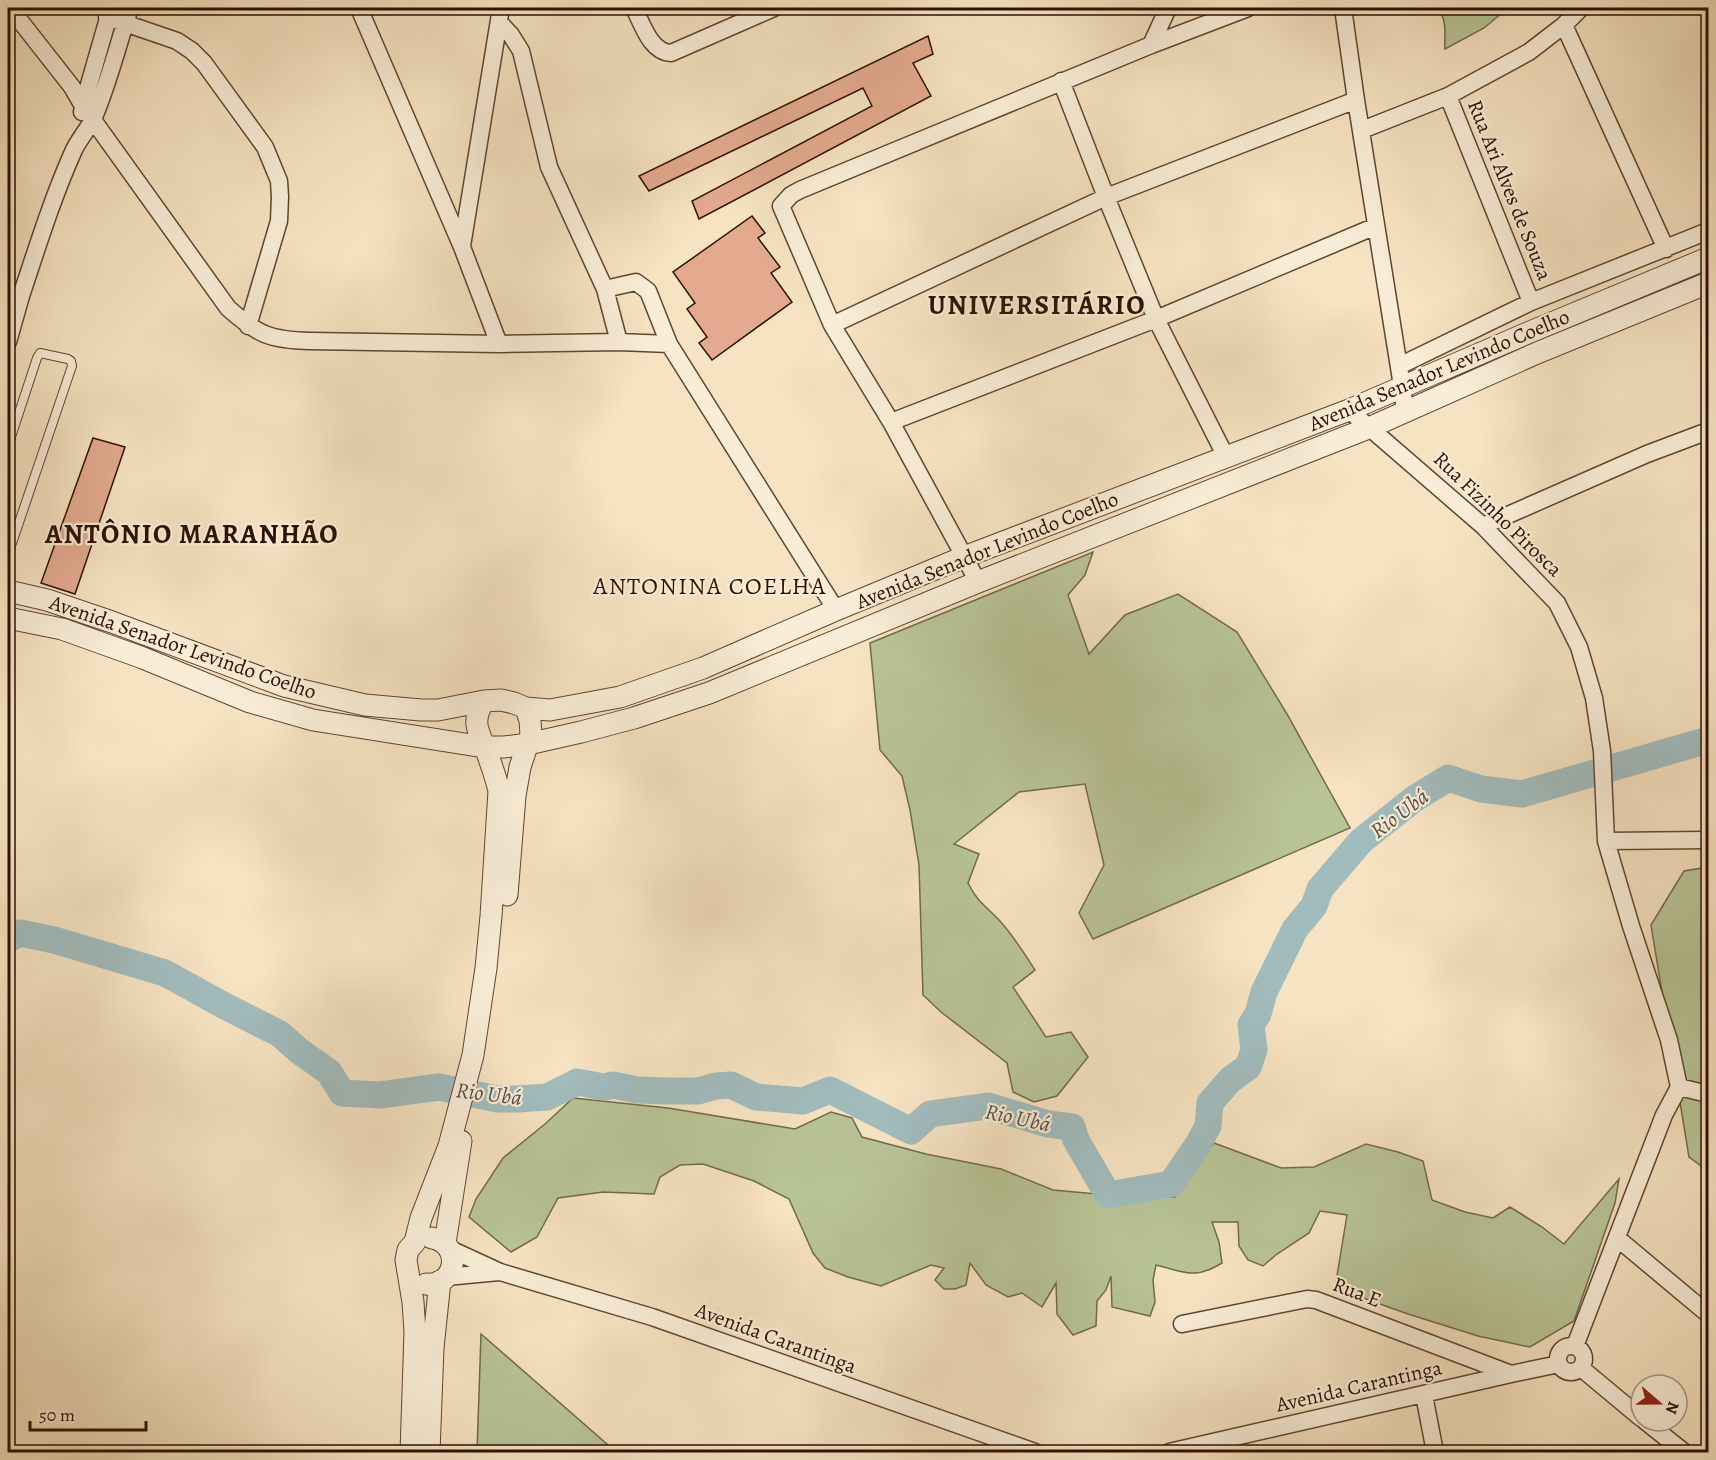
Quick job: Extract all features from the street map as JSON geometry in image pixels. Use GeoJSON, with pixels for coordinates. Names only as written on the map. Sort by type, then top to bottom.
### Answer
{"type":"FeatureCollection","features":[{"type":"Feature","properties":{"kind":"street"},"geometry":{"type":"LineString","coordinates":[[10,8],[72,87],[88,113],[228,308],[248,326],[268,337],[285,340],[500,344],[619,342],[669,344]]}},
{"type":"Feature","properties":{"kind":"street"},"geometry":{"type":"LineString","coordinates":[[8,342],[14,299],[88,113],[109,76],[130,8]]}},
{"type":"Feature","properties":{"kind":"street"},"geometry":{"type":"LineString","coordinates":[[359,8],[462,247],[500,344]]}},
{"type":"Feature","properties":{"kind":"street"},"geometry":{"type":"LineString","coordinates":[[634,8],[657,49],[671,53],[774,8]]}},
{"type":"Feature","properties":{"kind":"street"},"geometry":{"type":"LineString","coordinates":[[1151,45],[1168,8]]}},
{"type":"Feature","properties":{"kind":"street"},"geometry":{"type":"LineString","coordinates":[[978,582],[891,422],[832,325],[781,206],[791,195],[1151,45],[1216,14],[1248,8]]}},
{"type":"Feature","properties":{"kind":"street"},"geometry":{"type":"LineString","coordinates":[[1343,8],[1405,411]]}},
{"type":"Feature","properties":{"kind":"street"},"geometry":{"type":"LineString","coordinates":[[1362,130],[1448,96],[1529,52],[1564,25],[1581,8]]}},
{"type":"Feature","properties":{"kind":"street"},"geometry":{"type":"LineString","coordinates":[[88,113],[109,13],[125,24],[177,41],[204,63],[265,147],[279,181],[279,221],[248,326]]}},
{"type":"Feature","properties":{"kind":"street"},"geometry":{"type":"LineString","coordinates":[[462,247],[500,15]]}},
{"type":"Feature","properties":{"kind":"street"},"geometry":{"type":"LineString","coordinates":[[500,15],[521,51],[549,166],[605,289],[619,342]]}},
{"type":"Feature","properties":{"kind":"street"},"geometry":{"type":"LineString","coordinates":[[1564,25],[1666,249]]}},
{"type":"Feature","properties":{"kind":"street"},"geometry":{"type":"LineString","coordinates":[[1061,81],[1156,319],[1226,457]]}},
{"type":"Feature","properties":{"kind":"street","name":"Rua Ari Alves de Souza"},"geometry":{"type":"LineString","coordinates":[[1448,96],[1531,302]]}},
{"type":"Feature","properties":{"kind":"street"},"geometry":{"type":"LineString","coordinates":[[832,325],[1106,197],[1356,100]]}},
{"type":"Feature","properties":{"kind":"street"},"geometry":{"type":"LineString","coordinates":[[891,422],[1156,319],[1376,226]]}},
{"type":"Feature","properties":{"kind":"street"},"geometry":{"type":"LineString","coordinates":[[1401,376],[1531,302],[1708,231]]}},
{"type":"Feature","properties":{"kind":"street","name":"Avenida Senador Levindo Coelho"},"geometry":{"type":"LineString","coordinates":[[8,591],[47,600],[112,622],[284,686],[365,705],[438,710],[484,701],[507,701],[525,708],[550,710],[620,697],[703,668],[964,557],[1349,410],[1401,376],[1708,258]]}},
{"type":"Feature","properties":{"kind":"street"},"geometry":{"type":"LineString","coordinates":[[605,289],[636,282],[648,291],[669,344],[836,610]]}},
{"type":"Feature","properties":{"kind":"street"},"geometry":{"type":"LineString","coordinates":[[8,618],[62,629],[143,658],[250,702],[313,720],[484,747],[528,744],[634,718],[709,693],[978,582],[1371,427],[1537,353],[1708,283]]}},
{"type":"Feature","properties":{"kind":"street","name":"Rua Fizinho Pirosca"},"geometry":{"type":"LineString","coordinates":[[1349,410],[1483,526],[1557,603],[1579,647],[1594,698],[1602,751],[1606,841],[1669,1040],[1679,1087]]}},
{"type":"Feature","properties":{"kind":"street"},"geometry":{"type":"LineString","coordinates":[[1483,526],[1647,454],[1708,431]]}},
{"type":"Feature","properties":{"kind":"street"},"geometry":{"type":"LineString","coordinates":[[478,1056],[499,792],[476,720],[484,701]]}},
{"type":"Feature","properties":{"kind":"street"},"geometry":{"type":"LineString","coordinates":[[415,1242],[421,1218],[460,1123],[500,970],[515,796],[519,767],[532,728],[525,708]]}},
{"type":"Feature","properties":{"kind":"street"},"geometry":{"type":"LineString","coordinates":[[1606,841],[1708,840]]}},
{"type":"Feature","properties":{"kind":"street"},"geometry":{"type":"LineString","coordinates":[[1575,1346],[1664,1115],[1679,1087],[1708,1094]]}},
{"type":"Feature","properties":{"kind":"street"},"geometry":{"type":"LineString","coordinates":[[447,1246],[460,1123]]}},
{"type":"Feature","properties":{"kind":"street"},"geometry":{"type":"LineString","coordinates":[[411,1452],[415,1332],[406,1260],[408,1250],[424,1237],[435,1238],[447,1246],[453,1264],[443,1279],[433,1348],[429,1452]]}},
{"type":"Feature","properties":{"kind":"street"},"geometry":{"type":"LineString","coordinates":[[1617,1238],[1708,1314]]}},
{"type":"Feature","properties":{"kind":"street","name":"Avenida Carantinga"},"geometry":{"type":"LineString","coordinates":[[447,1246],[500,1272],[652,1317],[1035,1452]]}},
{"type":"Feature","properties":{"kind":"street"},"geometry":{"type":"LineString","coordinates":[[408,1270],[413,1278],[422,1283],[431,1284],[443,1279]]}},
{"type":"Feature","properties":{"kind":"street","name":"Avenida Carantinga"},"geometry":{"type":"LineString","coordinates":[[443,1279],[500,1272]]}},
{"type":"Feature","properties":{"kind":"street","name":"Rua E"},"geometry":{"type":"LineString","coordinates":[[1182,1324],[1307,1299],[1316,1300],[1511,1374]]}},
{"type":"Feature","properties":{"kind":"street"},"geometry":{"type":"LineString","coordinates":[[1566,1346],[1575,1346],[1580,1349],[1584,1360],[1581,1368],[1569,1372],[1561,1368],[1558,1356],[1566,1346]]}},
{"type":"Feature","properties":{"kind":"street","name":"Avenida Carantinga"},"geometry":{"type":"LineString","coordinates":[[1169,1452],[1559,1365]]}},
{"type":"Feature","properties":{"kind":"street"},"geometry":{"type":"LineString","coordinates":[[1581,1368],[1629,1408]]}},
{"type":"Feature","properties":{"kind":"street"},"geometry":{"type":"LineString","coordinates":[[1424,1395],[1436,1452]]}},
{"type":"Feature","properties":{"kind":"street"},"geometry":{"type":"LineString","coordinates":[[1660,1433],[1684,1452]]}},
{"type":"Feature","properties":{"kind":"lane"},"geometry":{"type":"LineString","coordinates":[[8,446],[40,353],[68,359],[72,366],[8,555]]}},
{"type":"Feature","properties":{"kind":"green space"},"geometry":{"type":"Polygon","coordinates":[[[1438,8],[1508,8],[1484,28],[1445,49],[1444,23],[1438,8]]]}},
{"type":"Feature","properties":{"kind":"green space"},"geometry":{"type":"Polygon","coordinates":[[[1093,552],[1085,575],[1068,595],[1089,654],[1125,615],[1178,594],[1237,632],[1287,714],[1350,828],[1093,939],[1079,913],[1104,865],[1085,784],[1019,792],[954,844],[979,854],[968,883],[979,900],[1009,932],[1035,970],[1013,987],[1046,1037],[1071,1032],[1088,1057],[1057,1096],[1034,1102],[1013,1092],[1007,1063],[941,1012],[923,995],[919,865],[902,776],[880,750],[870,643],[1093,552]]]}},
{"type":"Feature","properties":{"kind":"green space"},"geometry":{"type":"Polygon","coordinates":[[[1708,867],[1708,1171],[1689,1157],[1651,925],[1684,871],[1708,867]]]}},
{"type":"Feature","properties":{"kind":"green space"},"geometry":{"type":"Polygon","coordinates":[[[573,1098],[668,1108],[795,1129],[831,1112],[852,1118],[862,1137],[926,1154],[1001,1169],[1053,1190],[1108,1195],[1175,1197],[1214,1143],[1281,1168],[1314,1167],[1366,1144],[1423,1161],[1432,1200],[1465,1212],[1493,1218],[1510,1207],[1564,1244],[1619,1179],[1615,1203],[1574,1321],[1530,1347],[1478,1336],[1335,1288],[1347,1215],[1320,1211],[1309,1233],[1263,1266],[1248,1260],[1239,1246],[1238,1222],[1212,1222],[1219,1242],[1222,1263],[1196,1273],[1156,1265],[1153,1280],[1155,1302],[1150,1316],[1112,1307],[1111,1276],[1106,1290],[1097,1301],[1096,1326],[1073,1335],[1057,1314],[1056,1283],[1042,1307],[1022,1293],[1008,1297],[986,1285],[970,1263],[966,1285],[955,1289],[944,1289],[935,1280],[944,1268],[931,1265],[881,1286],[825,1268],[813,1253],[789,1199],[754,1181],[703,1164],[680,1165],[660,1177],[654,1194],[603,1192],[558,1198],[537,1237],[511,1252],[469,1217],[476,1199],[503,1158],[573,1098]]]}},
{"type":"Feature","properties":{"kind":"green space"},"geometry":{"type":"Polygon","coordinates":[[[481,1334],[616,1452],[477,1452],[481,1334]]]}},
{"type":"Feature","properties":{"kind":"building"},"geometry":{"type":"Polygon","coordinates":[[[928,36],[933,54],[913,63],[931,96],[699,219],[692,201],[872,106],[863,88],[649,191],[639,176],[928,36]]]}},
{"type":"Feature","properties":{"kind":"building"},"geometry":{"type":"Polygon","coordinates":[[[752,216],[765,233],[758,238],[780,267],[771,273],[792,302],[712,360],[699,343],[707,337],[687,309],[695,303],[673,272],[752,216]]]}},
{"type":"Feature","properties":{"kind":"building"},"geometry":{"type":"Polygon","coordinates":[[[93,438],[125,447],[75,594],[41,583],[93,438]]]}},
{"type":"Feature","properties":{"kind":"waterway","name":"Rio Ubá"},"geometry":{"type":"LineString","coordinates":[[8,939],[20,933],[54,940],[165,973],[280,1034],[329,1072],[342,1093],[380,1095],[439,1087],[497,1099],[518,1099],[547,1097],[577,1082],[604,1087],[613,1085],[637,1090],[667,1091],[698,1091],[731,1085],[756,1097],[803,1101],[830,1090],[911,1131],[930,1114],[988,1106],[1048,1124],[1072,1127],[1076,1140],[1108,1195],[1171,1184],[1208,1126],[1210,1103],[1230,1080],[1248,1067],[1254,1050],[1251,1025],[1258,1014],[1264,992],[1295,929],[1314,906],[1320,889],[1361,841],[1414,799],[1448,778],[1481,789],[1522,794],[1708,740]]}},
{"type":"Feature","properties":{"kind":"district","name":"UNIVERSITÁRIO"},"geometry":{"type":"Point","coordinates":[1037,305]}},
{"type":"Feature","properties":{"kind":"district","name":"ANTÔNIO MARANHÃO"},"geometry":{"type":"Point","coordinates":[192,534]}},
{"type":"Feature","properties":{"kind":"district","name":"ANTONINA COELHA"},"geometry":{"type":"Point","coordinates":[710,586]}}]}
